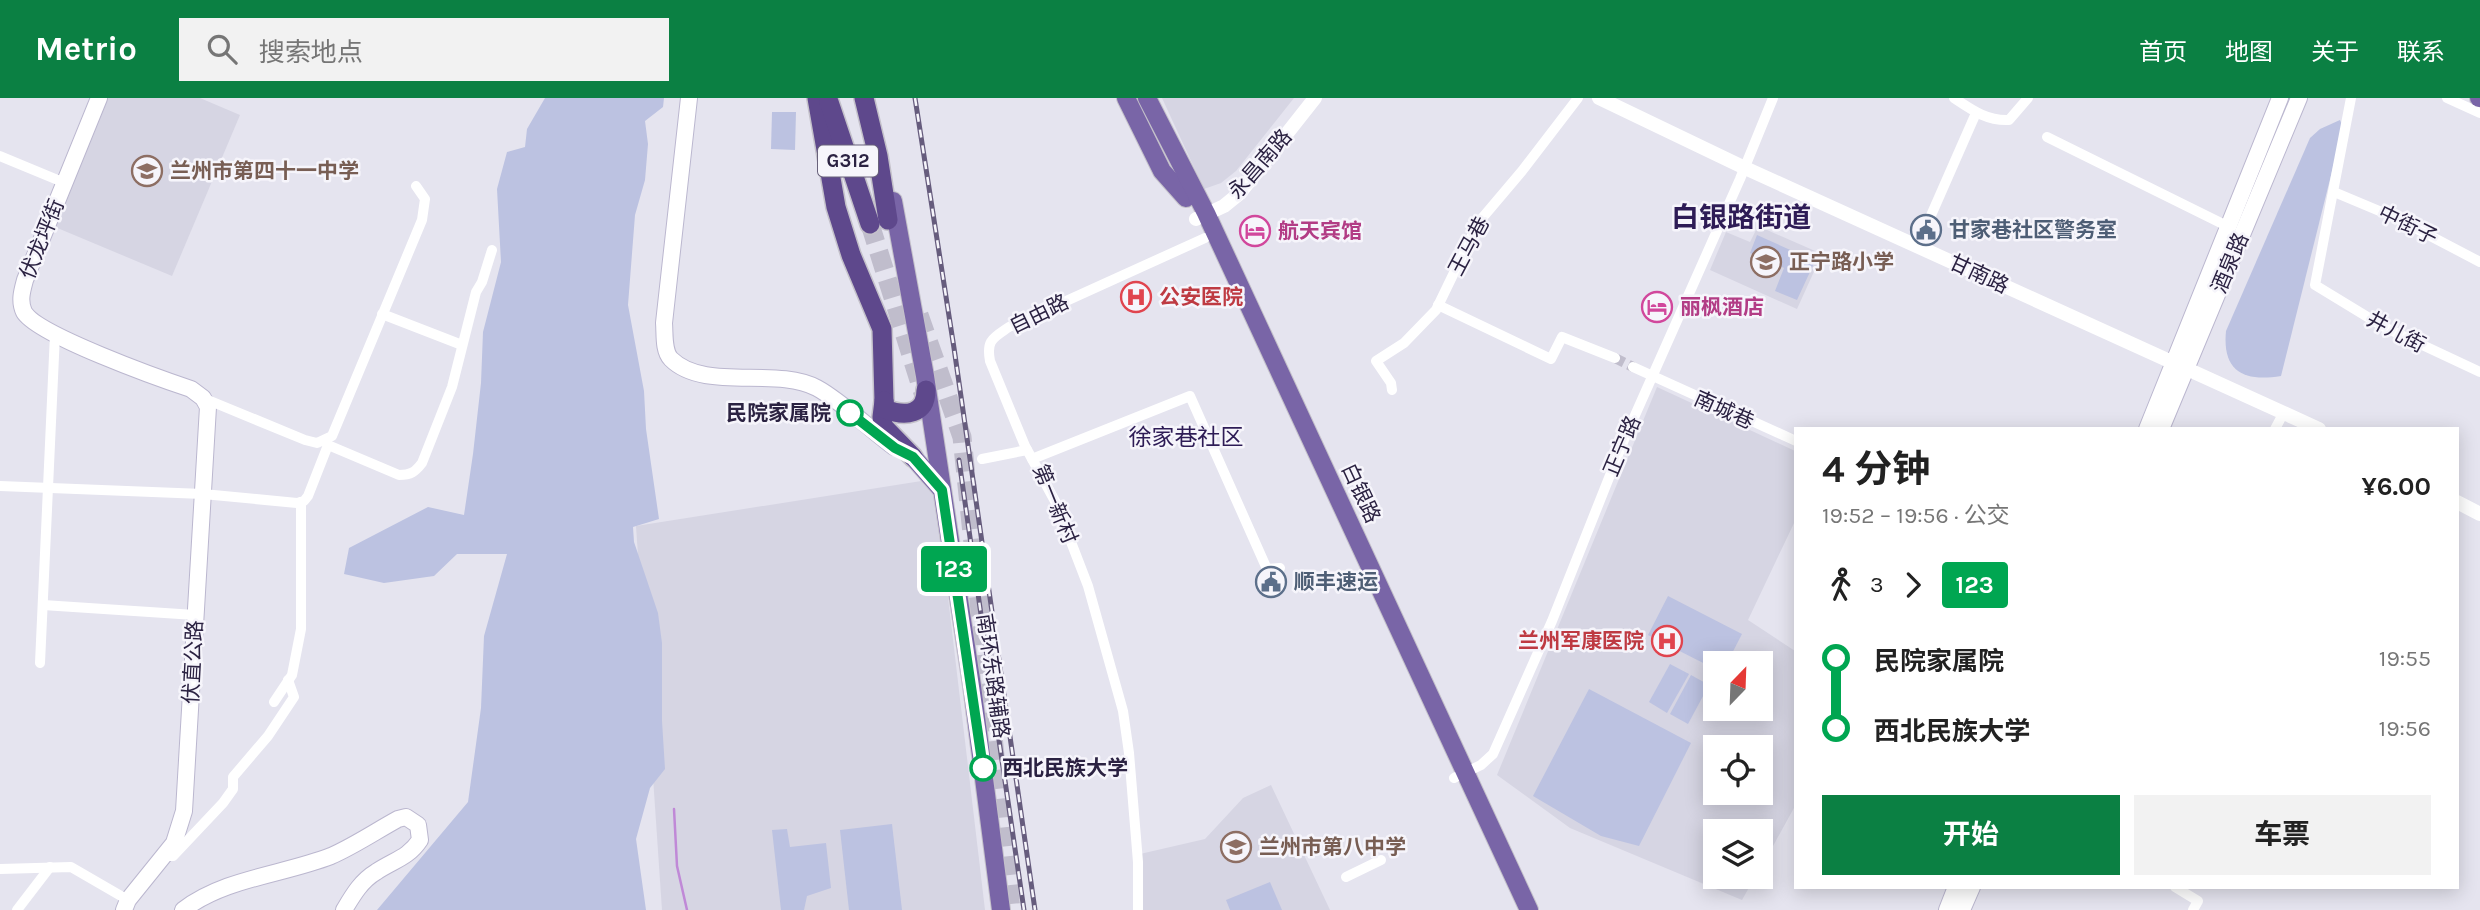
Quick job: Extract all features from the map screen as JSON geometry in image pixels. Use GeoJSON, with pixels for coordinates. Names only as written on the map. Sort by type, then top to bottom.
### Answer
{"type":"FeatureCollection","features":[{"type":"Feature","properties":{"kind":"highway"},"geometry":{"type":"LineString","coordinates":[[817,98],[836,207],[851,255],[883,329],[885,409],[901,414],[909,413],[926,400],[926,390]]}},
{"type":"Feature","properties":{"kind":"highway","name":"G312"},"geometry":{"type":"LineString","coordinates":[[827,98],[879,222],[878,156],[863,98]]}},
{"type":"Feature","properties":{"kind":"highway"},"geometry":{"type":"LineString","coordinates":[[884,401],[881,417],[883,426],[913,457]]}},
{"type":"Feature","properties":{"kind":"main road","name":"伏龙坪街"},"geometry":{"type":"LineString","coordinates":[[99,98],[22,292],[21,304],[25,314],[34,323],[55,334],[191,389],[203,398]]}},
{"type":"Feature","properties":{"kind":"main road"},"geometry":{"type":"LineString","coordinates":[[689,98],[664,323],[665,346],[670,359],[690,370],[712,376],[776,378],[817,388],[895,448],[913,457],[942,490]]}},
{"type":"Feature","properties":{"kind":"main road","name":"南环东路辅路"},"geometry":{"type":"LineString","coordinates":[[872,98],[905,260],[942,490],[970,673],[1001,910]]}},
{"type":"Feature","properties":{"kind":"main road"},"geometry":{"type":"LineString","coordinates":[[1126,98],[1162,171],[1191,195]]}},
{"type":"Feature","properties":{"kind":"main road","name":"白银路"},"geometry":{"type":"LineString","coordinates":[[1139,98],[1173,158]]}},
{"type":"Feature","properties":{"kind":"main road","name":"白银路"},"geometry":{"type":"LineString","coordinates":[[1147,98],[1459,776],[1516,910]]}},
{"type":"Feature","properties":{"kind":"main road"},"geometry":{"type":"LineString","coordinates":[[1154,98],[1191,195]]}},
{"type":"Feature","properties":{"kind":"main road","name":"酒泉路"},"geometry":{"type":"LineString","coordinates":[[2148,427],[2180,365],[2299,98]]}},
{"type":"Feature","properties":{"kind":"main road"},"geometry":{"type":"LineString","coordinates":[[2291,118],[2309,98]]}},
{"type":"Feature","properties":{"kind":"main road","name":"酒泉路"},"geometry":{"type":"LineString","coordinates":[[2162,427],[2227,226],[2275,101]]}},
{"type":"Feature","properties":{"kind":"main road","name":"白银路"},"geometry":{"type":"LineString","coordinates":[[1201,216],[1205,238],[1459,776],[1529,910]]}},
{"type":"Feature","properties":{"kind":"main road","name":"伏直公路"},"geometry":{"type":"LineString","coordinates":[[126,905],[174,843],[184,811],[208,407],[203,398]]}},
{"type":"Feature","properties":{"kind":"main road"},"geometry":{"type":"LineString","coordinates":[[183,910],[224,886],[271,875],[333,855],[398,819],[406,817],[418,825],[420,839],[412,852],[373,873],[357,887],[344,910]]}},
{"type":"Feature","properties":{"kind":"main road"},"geometry":{"type":"LineString","coordinates":[[1947,910],[1955,889]]}},
{"type":"Feature","properties":{"kind":"main road"},"geometry":{"type":"LineString","coordinates":[[1962,910],[1971,889]]}},
{"type":"Feature","properties":{"kind":"street","name":"永昌南路"},"geometry":{"type":"LineString","coordinates":[[1201,216],[1224,206],[1240,193],[1315,98]]}},
{"type":"Feature","properties":{"kind":"street","name":"王马巷"},"geometry":{"type":"LineString","coordinates":[[1392,390],[1391,383],[1376,361],[1404,343],[1438,305],[1478,223],[1578,98]]}},
{"type":"Feature","properties":{"kind":"street","name":"甘南路"},"geometry":{"type":"LineString","coordinates":[[1599,98],[1745,168],[2314,427]]}},
{"type":"Feature","properties":{"kind":"street","name":"正宁路"},"geometry":{"type":"LineString","coordinates":[[1459,776],[1481,765],[1493,754],[1552,621],[1623,440],[1745,168],[1773,98]]}},
{"type":"Feature","properties":{"kind":"street"},"geometry":{"type":"LineString","coordinates":[[1954,98],[1976,113],[1997,121],[2009,120],[2028,98]]}},
{"type":"Feature","properties":{"kind":"street"},"geometry":{"type":"LineString","coordinates":[[2334,192],[2351,98]]}},
{"type":"Feature","properties":{"kind":"street"},"geometry":{"type":"LineString","coordinates":[[2447,98],[2480,113]]}},
{"type":"Feature","properties":{"kind":"street"},"geometry":{"type":"LineString","coordinates":[[1918,245],[1976,113]]}},
{"type":"Feature","properties":{"kind":"street"},"geometry":{"type":"LineString","coordinates":[[2047,136],[2227,226]]}},
{"type":"Feature","properties":{"kind":"street"},"geometry":{"type":"LineString","coordinates":[[0,156],[65,183]]}},
{"type":"Feature","properties":{"kind":"street"},"geometry":{"type":"LineString","coordinates":[[0,486],[203,494],[301,502],[308,496],[326,443],[332,436],[422,220],[425,198],[416,186]]}},
{"type":"Feature","properties":{"kind":"street","name":"中街子"},"geometry":{"type":"LineString","coordinates":[[2334,192],[2396,218],[2480,261]]}},
{"type":"Feature","properties":{"kind":"street","name":"井儿街"},"geometry":{"type":"LineString","coordinates":[[2334,192],[2315,285],[2384,327],[2480,372]]}},
{"type":"Feature","properties":{"kind":"street","name":"自由路"},"geometry":{"type":"LineString","coordinates":[[1030,454],[990,361],[988,352],[993,338],[1009,327],[1205,238]]}},
{"type":"Feature","properties":{"kind":"street"},"geometry":{"type":"LineString","coordinates":[[203,398],[305,440],[326,443],[399,475],[409,475],[422,463],[452,387],[476,292],[492,250]]}},
{"type":"Feature","properties":{"kind":"street"},"geometry":{"type":"LineString","coordinates":[[1438,305],[1551,359],[1562,337],[1615,358]]}},
{"type":"Feature","properties":{"kind":"street"},"geometry":{"type":"LineString","coordinates":[[382,314],[462,345]]}},
{"type":"Feature","properties":{"kind":"street"},"geometry":{"type":"LineString","coordinates":[[40,663],[55,334]]}},
{"type":"Feature","properties":{"kind":"street","name":"南城巷"},"geometry":{"type":"LineString","coordinates":[[1633,367],[1794,441]]}},
{"type":"Feature","properties":{"kind":"street","name":"第一新村"},"geometry":{"type":"LineString","coordinates":[[1138,910],[1138,862],[1123,711],[1088,586],[1056,503],[1030,454],[1190,396],[1268,569],[1280,568]]}},
{"type":"Feature","properties":{"kind":"street"},"geometry":{"type":"LineString","coordinates":[[2276,427],[2283,414]]}},
{"type":"Feature","properties":{"kind":"street","name":"甘南路"},"geometry":{"type":"LineString","coordinates":[[2283,414],[2294,427]]}},
{"type":"Feature","properties":{"kind":"street"},"geometry":{"type":"LineString","coordinates":[[982,459],[1030,454]]}},
{"type":"Feature","properties":{"kind":"street"},"geometry":{"type":"LineString","coordinates":[[274,702],[292,675],[301,629],[301,502]]}},
{"type":"Feature","properties":{"kind":"street"},"geometry":{"type":"LineString","coordinates":[[2459,503],[2480,514]]}},
{"type":"Feature","properties":{"kind":"street"},"geometry":{"type":"LineString","coordinates":[[2459,513],[2480,524]]}},
{"type":"Feature","properties":{"kind":"street"},"geometry":{"type":"LineString","coordinates":[[43,605],[195,615]]}},
{"type":"Feature","properties":{"kind":"street"},"geometry":{"type":"LineString","coordinates":[[163,856],[173,856],[184,847],[233,789],[233,777],[268,736],[294,697],[288,680]]}},
{"type":"Feature","properties":{"kind":"street"},"geometry":{"type":"LineString","coordinates":[[1346,877],[1381,860]]}},
{"type":"Feature","properties":{"kind":"street"},"geometry":{"type":"LineString","coordinates":[[17,910],[50,867]]}},
{"type":"Feature","properties":{"kind":"street"},"geometry":{"type":"LineString","coordinates":[[0,869],[71,867],[126,905]]}},
{"type":"Feature","properties":{"kind":"street"},"geometry":{"type":"LineString","coordinates":[[2178,889],[2198,901],[2193,910]]}},
{"type":"Feature","properties":{"kind":"shaded area","name":"兰州市第四十一中学"},"geometry":{"type":"Polygon","coordinates":[[[105,98],[200,98],[240,115],[172,276],[55,227],[105,98]]]}},
{"type":"Feature","properties":{"kind":"shaded area"},"geometry":{"type":"Polygon","coordinates":[[[545,98],[664,98],[663,107],[645,121],[648,144],[645,180],[635,215],[628,305],[644,391],[646,429],[659,519],[633,527],[634,542],[658,613],[662,643],[665,769],[650,788],[636,839],[646,910],[377,910],[468,802],[481,708],[484,636],[507,554],[457,554],[434,576],[384,583],[344,574],[349,548],[428,507],[464,515],[481,383],[483,332],[501,262],[497,189],[507,152],[525,147],[527,129],[545,98]]]}},
{"type":"Feature","properties":{"kind":"shaded area"},"geometry":{"type":"Polygon","coordinates":[[[1162,98],[1294,98],[1236,171],[1221,183],[1204,189],[1162,98]]]}},
{"type":"Feature","properties":{"kind":"shaded area"},"geometry":{"type":"Polygon","coordinates":[[[772,112],[796,112],[795,150],[771,149],[772,112]]]}},
{"type":"Feature","properties":{"kind":"shaded area"},"geometry":{"type":"Polygon","coordinates":[[[2340,120],[2343,127],[2281,376],[2246,375],[2232,365],[2226,345],[2226,331],[2310,138],[2320,129],[2340,120]]]}},
{"type":"Feature","properties":{"kind":"shaded area","name":"正宁路小学"},"geometry":{"type":"Polygon","coordinates":[[[1758,226],[1822,254],[1797,309],[1710,270],[1726,232],[1750,242],[1758,226]]]}},
{"type":"Feature","properties":{"kind":"shaded area"},"geometry":{"type":"Polygon","coordinates":[[[1757,235],[1815,261],[1797,300],[1775,291],[1784,268],[1750,253],[1757,235]]]}},
{"type":"Feature","properties":{"kind":"shaded area","name":"兰州军康医院"},"geometry":{"type":"Polygon","coordinates":[[[1657,387],[1794,451],[1794,523],[1748,620],[1794,650],[1794,808],[1773,846],[1773,819],[1703,819],[1703,884],[1570,828],[1497,775],[1657,387]]]}},
{"type":"Feature","properties":{"kind":"shaded area","name":"西北民族大学"},"geometry":{"type":"Polygon","coordinates":[[[934,479],[985,910],[662,910],[636,526],[934,479]]]}},
{"type":"Feature","properties":{"kind":"shaded area"},"geometry":{"type":"Polygon","coordinates":[[[1668,596],[1742,634],[1733,651],[1703,651],[1703,663],[1648,635],[1668,596]]]}},
{"type":"Feature","properties":{"kind":"shaded area"},"geometry":{"type":"Polygon","coordinates":[[[1670,664],[1689,674],[1667,713],[1649,702],[1670,664]]]}},
{"type":"Feature","properties":{"kind":"shaded area"},"geometry":{"type":"Polygon","coordinates":[[[1691,675],[1703,682],[1703,696],[1688,724],[1670,714],[1691,675]]]}},
{"type":"Feature","properties":{"kind":"shaded area"},"geometry":{"type":"Polygon","coordinates":[[[1589,689],[1691,743],[1639,846],[1601,836],[1533,796],[1589,689]]]}},
{"type":"Feature","properties":{"kind":"shaded area","name":"兰州市第八中学"},"geometry":{"type":"Polygon","coordinates":[[[1271,785],[1330,910],[1142,910],[1140,854],[1205,839],[1243,798],[1271,785]]]}},
{"type":"Feature","properties":{"kind":"shaded area"},"geometry":{"type":"Polygon","coordinates":[[[892,824],[902,910],[849,910],[840,830],[892,824]]]}},
{"type":"Feature","properties":{"kind":"shaded area"},"geometry":{"type":"Polygon","coordinates":[[[787,829],[790,847],[826,843],[831,888],[807,896],[804,910],[781,910],[772,830],[787,829]]]}},
{"type":"Feature","properties":{"kind":"shaded area"},"geometry":{"type":"Polygon","coordinates":[[[1270,882],[1282,910],[1230,910],[1226,900],[1270,882]]]}},
{"type":"Feature","properties":{"kind":"shaded area","name":"兰州军康医院"},"geometry":{"type":"Polygon","coordinates":[[[1716,889],[1748,889],[1742,900],[1716,889]]]}},
{"type":"Feature","properties":{"kind":"waterway"},"geometry":{"type":"LineString","coordinates":[[674,809],[677,866],[687,910]]}},
{"type":"Feature","properties":{"kind":"tunnel"},"geometry":{"type":"LineString","coordinates":[[870,224],[923,393]]}},
{"type":"Feature","properties":{"kind":"tunnel"},"geometry":{"type":"LineString","coordinates":[[919,315],[962,437],[1011,910]]}},
{"type":"Feature","properties":{"kind":"tunnel"},"geometry":{"type":"LineString","coordinates":[[1615,358],[1633,367]]}},
{"type":"Feature","properties":{"kind":"railway"},"geometry":{"type":"LineString","coordinates":[[915,98],[1035,910]]}},
{"type":"Feature","properties":{"kind":"railway"},"geometry":{"type":"LineString","coordinates":[[959,460],[989,671]]}},
{"type":"Feature","properties":{"kind":"railway"},"geometry":{"type":"LineString","coordinates":[[995,713],[1024,910]]}},
{"type":"Feature","properties":{"kind":"bus line","name":"123"},"geometry":{"type":"LineString","coordinates":[[850,413],[895,448],[913,457],[942,490],[983,768]]}},
{"type":"Feature","properties":{"kind":"place","name":"兰州市第四十一中学"},"geometry":{"type":"Point","coordinates":[147,171]}},
{"type":"Feature","properties":{"kind":"place","name":"甘家巷社区警务室"},"geometry":{"type":"Point","coordinates":[1926,230]}},
{"type":"Feature","properties":{"kind":"place","name":"航天宾馆"},"geometry":{"type":"Point","coordinates":[1255,231]}},
{"type":"Feature","properties":{"kind":"place","name":"正宁路小学"},"geometry":{"type":"Point","coordinates":[1766,262]}},
{"type":"Feature","properties":{"kind":"place","name":"公安医院"},"geometry":{"type":"Point","coordinates":[1136,297]}},
{"type":"Feature","properties":{"kind":"place","name":"丽枫酒店"},"geometry":{"type":"Point","coordinates":[1657,307]}},
{"type":"Feature","properties":{"kind":"place","name":"民院家属院"},"geometry":{"type":"Point","coordinates":[850,413]}},
{"type":"Feature","properties":{"kind":"place","name":"顺丰速运"},"geometry":{"type":"Point","coordinates":[1271,582]}},
{"type":"Feature","properties":{"kind":"place","name":"兰州军康医院"},"geometry":{"type":"Point","coordinates":[1667,641]}},
{"type":"Feature","properties":{"kind":"place","name":"西北民族大学"},"geometry":{"type":"Point","coordinates":[983,768]}},
{"type":"Feature","properties":{"kind":"place","name":"兰州市第八中学"},"geometry":{"type":"Point","coordinates":[1236,847]}},
{"type":"Feature","properties":{"kind":"district","name":"白银路街道"},"geometry":{"type":"Point","coordinates":[1741,217]}},
{"type":"Feature","properties":{"kind":"district","name":"徐家巷社区"},"geometry":{"type":"Point","coordinates":[1186,437]}}]}
